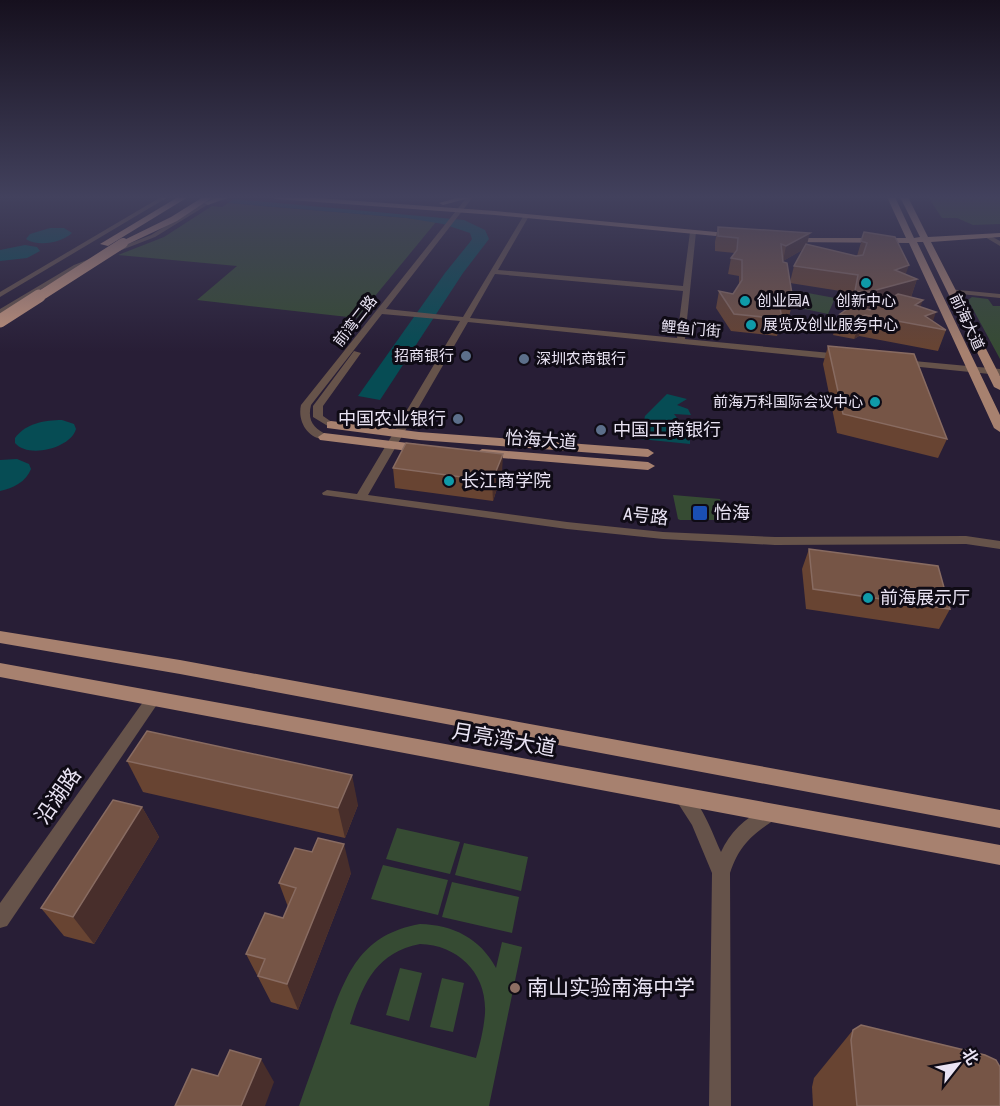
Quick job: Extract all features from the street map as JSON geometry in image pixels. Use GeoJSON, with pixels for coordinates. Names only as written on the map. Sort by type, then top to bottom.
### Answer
{"type":"FeatureCollection","features":[{"type":"Feature","properties":{"kind":"highway"},"geometry":{"type":"LineString","coordinates":[[0,310],[98,249]]}},
{"type":"Feature","properties":{"kind":"highway"},"geometry":{"type":"LineString","coordinates":[[0,321],[114,249]]}},
{"type":"Feature","properties":{"kind":"main road"},"geometry":{"type":"LineString","coordinates":[[900,249],[921,259]]}},
{"type":"Feature","properties":{"kind":"main road","name":"前海大道"},"geometry":{"type":"LineString","coordinates":[[916,249],[1000,428]]}},
{"type":"Feature","properties":{"kind":"main road","name":"前海大道"},"geometry":{"type":"LineString","coordinates":[[933,249],[951,291],[996,372],[1000,387]]}},
{"type":"Feature","properties":{"kind":"main road"},"geometry":{"type":"LineString","coordinates":[[936,260],[940,249]]}},
{"type":"Feature","properties":{"kind":"main road","name":"怡海大道"},"geometry":{"type":"LineString","coordinates":[[331,425],[394,440]]}},
{"type":"Feature","properties":{"kind":"main road","name":"怡海大道"},"geometry":{"type":"LineString","coordinates":[[324,437],[648,459]]}},
{"type":"Feature","properties":{"kind":"main road","name":"月亮湾大道"},"geometry":{"type":"LineString","coordinates":[[0,637],[180,667],[1000,819]]}},
{"type":"Feature","properties":{"kind":"main road","name":"月亮湾大道"},"geometry":{"type":"LineString","coordinates":[[0,670],[1000,855]]}},
{"type":"Feature","properties":{"kind":"street"},"geometry":{"type":"LineString","coordinates":[[0,295],[79,249]]}},
{"type":"Feature","properties":{"kind":"street"},"geometry":{"type":"LineString","coordinates":[[0,310],[88,260],[119,249]]}},
{"type":"Feature","properties":{"kind":"street","name":"前湾二路"},"geometry":{"type":"LineString","coordinates":[[324,437],[313,432],[306,423],[304,414],[306,405],[384,312],[433,249]]}},
{"type":"Feature","properties":{"kind":"street"},"geometry":{"type":"LineString","coordinates":[[361,497],[507,249]]}},
{"type":"Feature","properties":{"kind":"street"},"geometry":{"type":"LineString","coordinates":[[681,341],[691,249]]}},
{"type":"Feature","properties":{"kind":"street"},"geometry":{"type":"LineString","coordinates":[[41,271],[64,273]]}},
{"type":"Feature","properties":{"kind":"street"},"geometry":{"type":"LineString","coordinates":[[493,272],[687,289]]}},
{"type":"Feature","properties":{"kind":"street"},"geometry":{"type":"LineString","coordinates":[[951,291],[1000,296]]}},
{"type":"Feature","properties":{"kind":"street","name":"前湾二路"},"geometry":{"type":"LineString","coordinates":[[331,425],[318,417],[318,406],[384,312]]}},
{"type":"Feature","properties":{"kind":"street","name":"鲤鱼门街"},"geometry":{"type":"LineString","coordinates":[[384,312],[852,358]]}},
{"type":"Feature","properties":{"kind":"street"},"geometry":{"type":"LineString","coordinates":[[897,362],[996,372]]}},
{"type":"Feature","properties":{"kind":"street","name":"A号路"},"geometry":{"type":"LineString","coordinates":[[327,493],[541,523],[678,537],[738,540],[957,540],[1000,546]]}},
{"type":"Feature","properties":{"kind":"street","name":"沿湖路"},"geometry":{"type":"LineString","coordinates":[[0,919],[153,699]]}},
{"type":"Feature","properties":{"kind":"street"},"geometry":{"type":"LineString","coordinates":[[682,797],[698,820],[721,873]]}},
{"type":"Feature","properties":{"kind":"street"},"geometry":{"type":"LineString","coordinates":[[720,1106],[721,873],[730,846],[744,830],[771,813]]}},
{"type":"Feature","properties":{"kind":"shaded area"},"geometry":{"type":"Polygon","coordinates":[[[38,249],[40,251],[27,258],[0,261],[0,250],[38,249]]]}},
{"type":"Feature","properties":{"kind":"shaded area"},"geometry":{"type":"Polygon","coordinates":[[[134,249],[414,249],[357,318],[197,300],[237,266],[118,255],[134,249]]]}},
{"type":"Feature","properties":{"kind":"shaded area"},"geometry":{"type":"Polygon","coordinates":[[[465,249],[482,249],[463,273],[380,400],[358,396],[465,249]]]}},
{"type":"Feature","properties":{"kind":"shaded area"},"geometry":{"type":"Polygon","coordinates":[[[797,291],[835,298],[828,314],[800,308],[797,291]]]}},
{"type":"Feature","properties":{"kind":"shaded area"},"geometry":{"type":"Polygon","coordinates":[[[972,297],[988,299],[993,306],[1000,306],[1000,359],[968,300],[972,297]]]}},
{"type":"Feature","properties":{"kind":"shaded area"},"geometry":{"type":"Polygon","coordinates":[[[667,394],[687,399],[677,405],[688,409],[691,415],[674,414],[682,424],[690,425],[690,444],[640,439],[645,416],[667,394]]]}},
{"type":"Feature","properties":{"kind":"shaded area"},"geometry":{"type":"Polygon","coordinates":[[[62,420],[74,424],[76,429],[72,436],[58,446],[39,451],[21,448],[15,443],[15,438],[19,433],[30,426],[62,420]]]}},
{"type":"Feature","properties":{"kind":"shaded area"},"geometry":{"type":"Polygon","coordinates":[[[17,459],[29,464],[31,469],[29,474],[18,484],[0,491],[0,460],[17,459]]]}},
{"type":"Feature","properties":{"kind":"shaded area"},"geometry":{"type":"Polygon","coordinates":[[[673,495],[720,499],[726,520],[680,520],[673,495]]]}},
{"type":"Feature","properties":{"kind":"shaded area"},"geometry":{"type":"Polygon","coordinates":[[[397,828],[460,842],[450,874],[386,859],[397,828]]]}},
{"type":"Feature","properties":{"kind":"shaded area"},"geometry":{"type":"Polygon","coordinates":[[[464,843],[528,857],[521,891],[455,875],[464,843]]]}},
{"type":"Feature","properties":{"kind":"shaded area"},"geometry":{"type":"Polygon","coordinates":[[[383,865],[448,880],[438,915],[371,899],[383,865]]]}},
{"type":"Feature","properties":{"kind":"shaded area"},"geometry":{"type":"Polygon","coordinates":[[[452,882],[519,897],[512,933],[442,917],[452,882]]]}},
{"type":"Feature","properties":{"kind":"shaded area"},"geometry":{"type":"Polygon","coordinates":[[[420,924],[454,930],[474,941],[496,968],[502,942],[522,947],[489,1106],[299,1106],[334,1008],[349,974],[369,948],[382,937],[399,929],[420,924]],[[420,944],[405,948],[382,963],[366,983],[350,1024],[476,1058],[485,1013],[481,985],[468,964],[458,956],[434,946],[420,944]]]}},
{"type":"Feature","properties":{"kind":"shaded area"},"geometry":{"type":"Polygon","coordinates":[[[400,968],[422,973],[409,1021],[386,1015],[400,968]]]}},
{"type":"Feature","properties":{"kind":"shaded area"},"geometry":{"type":"Polygon","coordinates":[[[442,978],[464,983],[453,1032],[430,1027],[442,978]]]}},
{"type":"Feature","properties":{"kind":"building"},"geometry":{"type":"Polygon","coordinates":[[[782,249],[783,262],[787,263],[793,300],[778,297],[782,319],[734,314],[719,291],[733,294],[742,280],[742,260],[731,258],[737,250],[782,249]]]}},
{"type":"Feature","properties":{"kind":"building"},"geometry":{"type":"Polygon","coordinates":[[[803,249],[825,249],[856,256],[863,255],[865,249],[901,249],[909,265],[895,270],[917,279],[865,293],[855,291],[858,275],[794,266],[803,249]]]}},
{"type":"Feature","properties":{"kind":"building"},"geometry":{"type":"Polygon","coordinates":[[[898,294],[923,300],[915,305],[936,312],[925,316],[946,330],[865,315],[861,318],[840,314],[853,305],[870,310],[898,294]]]}},
{"type":"Feature","properties":{"kind":"building","name":"前海万科国际会议中心"},"geometry":{"type":"Polygon","coordinates":[[[828,346],[914,354],[947,439],[843,414],[828,346]]]}},
{"type":"Feature","properties":{"kind":"building"},"geometry":{"type":"Polygon","coordinates":[[[406,443],[503,454],[492,481],[393,468],[406,443]]]}},
{"type":"Feature","properties":{"kind":"building"},"geometry":{"type":"Polygon","coordinates":[[[809,549],[938,566],[950,609],[813,589],[809,549]]]}},
{"type":"Feature","properties":{"kind":"building"},"geometry":{"type":"Polygon","coordinates":[[[147,731],[352,775],[338,808],[127,761],[147,731]]]}},
{"type":"Feature","properties":{"kind":"building"},"geometry":{"type":"Polygon","coordinates":[[[113,800],[142,807],[73,917],[41,908],[113,800]]]}},
{"type":"Feature","properties":{"kind":"building"},"geometry":{"type":"Polygon","coordinates":[[[318,838],[344,844],[287,984],[258,976],[265,959],[246,954],[265,913],[283,918],[296,888],[279,883],[295,848],[312,852],[318,838]]]}},
{"type":"Feature","properties":{"kind":"building"},"geometry":{"type":"Polygon","coordinates":[[[861,1025],[985,1055],[996,1060],[1000,1067],[1000,1106],[857,1106],[851,1040],[853,1030],[861,1025]]]}},
{"type":"Feature","properties":{"kind":"building"},"geometry":{"type":"Polygon","coordinates":[[[230,1050],[261,1059],[241,1106],[175,1106],[192,1069],[218,1076],[230,1050]]]}},
{"type":"Feature","properties":{"kind":"place","name":"创新中心"},"geometry":{"type":"Point","coordinates":[866,283]}},
{"type":"Feature","properties":{"kind":"place","name":"创业园A"},"geometry":{"type":"Point","coordinates":[745,301]}},
{"type":"Feature","properties":{"kind":"place","name":"展览及创业服务中心"},"geometry":{"type":"Point","coordinates":[751,325]}},
{"type":"Feature","properties":{"kind":"place","name":"招商银行"},"geometry":{"type":"Point","coordinates":[466,356]}},
{"type":"Feature","properties":{"kind":"place","name":"深圳农商银行"},"geometry":{"type":"Point","coordinates":[524,359]}},
{"type":"Feature","properties":{"kind":"place","name":"前海万科国际会议中心"},"geometry":{"type":"Point","coordinates":[875,402]}},
{"type":"Feature","properties":{"kind":"place","name":"中国农业银行"},"geometry":{"type":"Point","coordinates":[458,419]}},
{"type":"Feature","properties":{"kind":"place","name":"中国工商银行"},"geometry":{"type":"Point","coordinates":[601,430]}},
{"type":"Feature","properties":{"kind":"place","name":"长江商学院"},"geometry":{"type":"Point","coordinates":[449,481]}},
{"type":"Feature","properties":{"kind":"place","name":"怡海"},"geometry":{"type":"Point","coordinates":[700,513]}},
{"type":"Feature","properties":{"kind":"place","name":"前海展示厅"},"geometry":{"type":"Point","coordinates":[868,598]}},
{"type":"Feature","properties":{"kind":"place","name":"南山实验南海中学"},"geometry":{"type":"Point","coordinates":[515,988]}}]}
